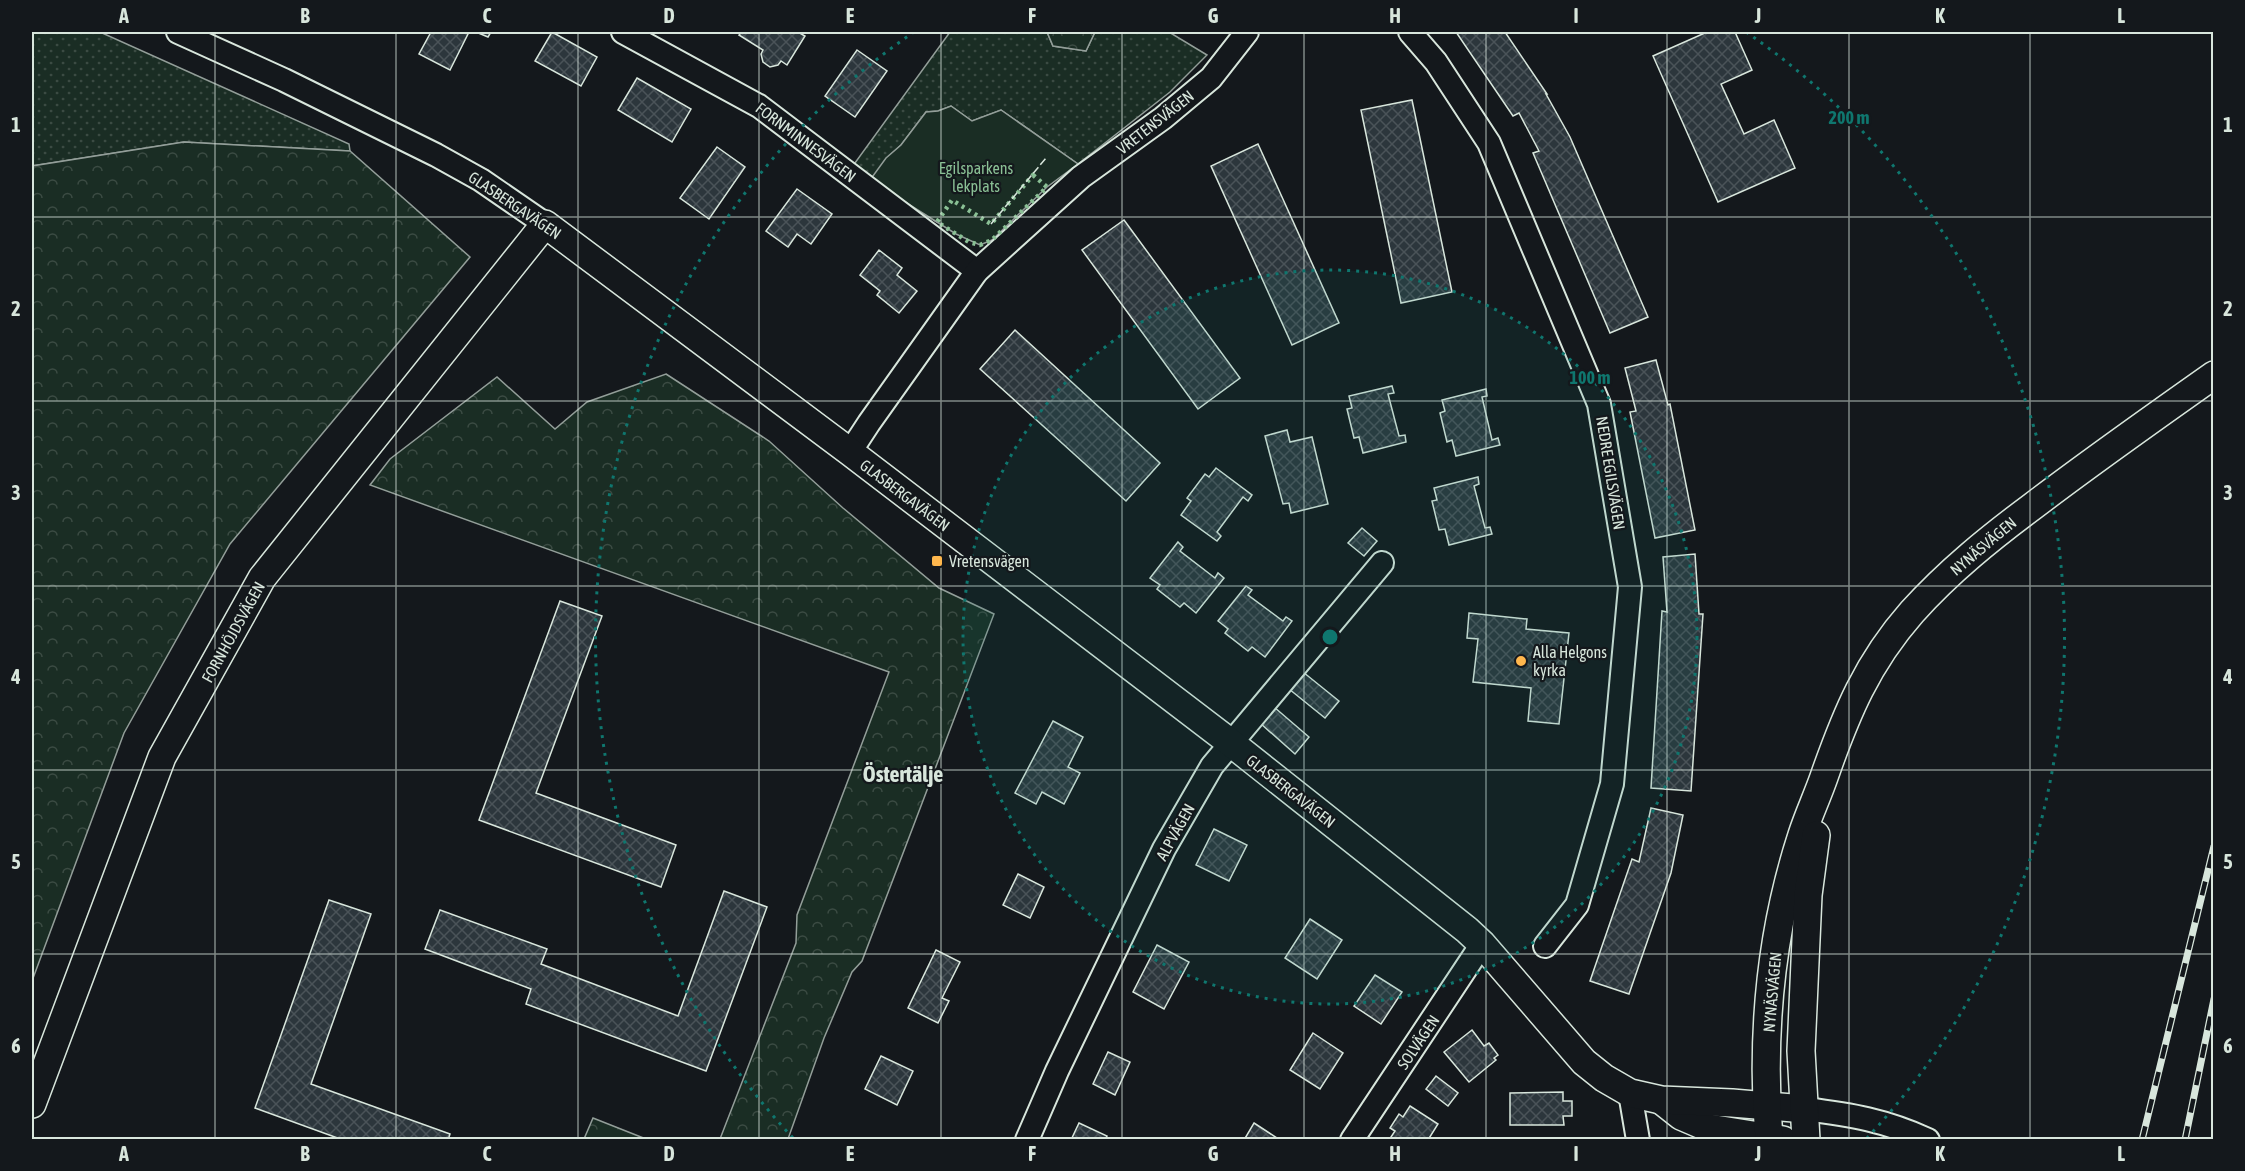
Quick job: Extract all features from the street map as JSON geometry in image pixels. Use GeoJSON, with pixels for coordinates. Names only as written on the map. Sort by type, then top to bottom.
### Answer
{"type":"FeatureCollection","features":[{"type":"Feature","properties":{"kind":"street","name":"GLASBERGAVÄGEN"},"geometry":{"type":"LineString","coordinates":[[178,32],[285,80],[436,155],[481,180],[545,224],[1231,743],[1482,944],[1584,1062],[1604,1078],[1630,1093],[1660,1100],[1805,1109]]}},
{"type":"Feature","properties":{"kind":"street","name":"FORNMINNESVÄGEN"},"geometry":{"type":"LineString","coordinates":[[623,32],[759,106],[977,271]]}},
{"type":"Feature","properties":{"kind":"street","name":"VRETENSVÄGEN"},"geometry":{"type":"LineString","coordinates":[[850,453],[977,271],[1081,177],[1163,118],[1211,78],[1247,32]]}},
{"type":"Feature","properties":{"kind":"street","name":"NEDRE EGILSVÄGEN"},"geometry":{"type":"LineString","coordinates":[[1410,32],[1436,62],[1489,143],[1599,404],[1630,587],[1612,784],[1576,905],[1545,946]]}},
{"type":"Feature","properties":{"kind":"street","name":"FORNHÖJDSVÄGEN"},"geometry":{"type":"LineString","coordinates":[[32,1104],[162,757],[262,578],[545,224]]}},
{"type":"Feature","properties":{"kind":"street","name":"NYNÄSVÄGEN"},"geometry":{"type":"LineString","coordinates":[[1774,1139],[1767,1105],[1767,1053],[1775,948],[1802,835],[1842,725],[1861,684],[1887,643],[1939,583],[1970,554],[2061,484],[2214,375]]}},
{"type":"Feature","properties":{"kind":"street","name":"ALPVÄGEN"},"geometry":{"type":"LineString","coordinates":[[1027,1140],[1057,1071],[1164,849],[1212,766],[1382,564]]}},
{"type":"Feature","properties":{"kind":"street","name":"NYNÄSVÄGEN"},"geometry":{"type":"LineString","coordinates":[[1806,1140],[1801,1051],[1804,961],[1808,895],[1823,778]]}},
{"type":"Feature","properties":{"kind":"street","name":"SOLVÄGEN"},"geometry":{"type":"LineString","coordinates":[[1352,1140],[1482,944]]}},
{"type":"Feature","properties":{"kind":"street"},"geometry":{"type":"LineString","coordinates":[[1630,1093],[1638,1140]]}},
{"type":"Feature","properties":{"kind":"street","name":"GLASBERGAVÄGEN"},"geometry":{"type":"LineString","coordinates":[[1660,1100],[1681,1116],[1698,1124],[1774,1139]]}},
{"type":"Feature","properties":{"kind":"street"},"geometry":{"type":"LineString","coordinates":[[1805,1109],[1851,1114],[1896,1125],[1928,1140]]}},
{"type":"Feature","properties":{"kind":"green space"},"geometry":{"type":"Polygon","coordinates":[[[32,32],[100,32],[349,144],[350,151],[184,142],[32,166],[32,32]]]}},
{"type":"Feature","properties":{"kind":"green space"},"geometry":{"type":"Polygon","coordinates":[[[950,32],[1047,32],[1053,46],[1086,51],[1095,32],[1169,32],[1207,55],[1170,92],[1078,164],[1001,110],[972,121],[951,106],[938,111],[926,112],[901,145],[887,158],[937,222],[852,167],[950,32]]]}},
{"type":"Feature","properties":{"kind":"green space"},"geometry":{"type":"Polygon","coordinates":[[[1047,32],[1095,32],[1086,51],[1053,46],[1047,32]]]}},
{"type":"Feature","properties":{"kind":"green space","name":"Egilsparkens lekplats"},"geometry":{"type":"Polygon","coordinates":[[[951,106],[972,121],[1001,110],[1078,164],[1047,187],[992,240],[980,245],[956,234],[870,180],[926,112],[938,111],[951,106]]]}},
{"type":"Feature","properties":{"kind":"green space"},"geometry":{"type":"Polygon","coordinates":[[[184,142],[350,151],[470,257],[230,544],[124,733],[32,981],[32,166],[184,142]]]}},
{"type":"Feature","properties":{"kind":"green space"},"geometry":{"type":"Polygon","coordinates":[[[666,374],[769,441],[843,508],[939,588],[994,614],[862,961],[852,972],[824,1038],[788,1139],[720,1139],[796,943],[797,915],[889,672],[370,485],[390,459],[497,377],[555,429],[587,402],[666,374]]]}},
{"type":"Feature","properties":{"kind":"green space"},"geometry":{"type":"Polygon","coordinates":[[[593,1118],[646,1139],[584,1139],[593,1118]]]}},
{"type":"Feature","properties":{"kind":"building"},"geometry":{"type":"Polygon","coordinates":[[[431,32],[469,32],[450,70],[419,54],[431,32]]]}},
{"type":"Feature","properties":{"kind":"building"},"geometry":{"type":"Polygon","coordinates":[[[476,32],[491,32],[488,37],[476,32]]]}},
{"type":"Feature","properties":{"kind":"building"},"geometry":{"type":"Polygon","coordinates":[[[552,32],[597,57],[581,86],[535,61],[552,32]]]}},
{"type":"Feature","properties":{"kind":"building"},"geometry":{"type":"Polygon","coordinates":[[[742,32],[798,32],[805,36],[787,65],[781,61],[778,65],[770,67],[763,62],[761,54],[763,50],[739,35],[742,32]]]}},
{"type":"Feature","properties":{"kind":"building"},"geometry":{"type":"Polygon","coordinates":[[[1456,32],[1505,32],[1547,94],[1570,137],[1648,317],[1610,333],[1533,153],[1539,151],[1519,113],[1513,116],[1456,32]]]}},
{"type":"Feature","properties":{"kind":"building"},"geometry":{"type":"Polygon","coordinates":[[[1707,32],[1735,32],[1752,70],[1721,84],[1744,134],[1774,120],[1795,168],[1718,202],[1653,56],[1707,32]]]}},
{"type":"Feature","properties":{"kind":"building"},"geometry":{"type":"Polygon","coordinates":[[[857,50],[887,71],[855,117],[825,96],[857,50]]]}},
{"type":"Feature","properties":{"kind":"building"},"geometry":{"type":"Polygon","coordinates":[[[637,78],[691,109],[672,142],[618,110],[637,78]]]}},
{"type":"Feature","properties":{"kind":"building"},"geometry":{"type":"Polygon","coordinates":[[[1412,100],[1452,292],[1401,303],[1361,110],[1412,100]]]}},
{"type":"Feature","properties":{"kind":"building"},"geometry":{"type":"Polygon","coordinates":[[[1258,144],[1339,323],[1292,345],[1211,166],[1258,144]]]}},
{"type":"Feature","properties":{"kind":"building"},"geometry":{"type":"Polygon","coordinates":[[[717,147],[745,167],[709,219],[680,198],[717,147]]]}},
{"type":"Feature","properties":{"kind":"building"},"geometry":{"type":"Polygon","coordinates":[[[797,189],[832,214],[811,244],[797,234],[788,247],[766,231],[797,189]]]}},
{"type":"Feature","properties":{"kind":"building"},"geometry":{"type":"Polygon","coordinates":[[[1124,220],[1240,378],[1198,409],[1082,250],[1124,220]]]}},
{"type":"Feature","properties":{"kind":"building"},"geometry":{"type":"Polygon","coordinates":[[[879,250],[902,268],[897,275],[917,291],[899,313],[877,295],[880,291],[860,275],[879,250]]]}},
{"type":"Feature","properties":{"kind":"building"},"geometry":{"type":"Polygon","coordinates":[[[1015,330],[1160,463],[1126,501],[980,369],[1015,330]]]}},
{"type":"Feature","properties":{"kind":"building"},"geometry":{"type":"Polygon","coordinates":[[[1656,360],[1668,405],[1670,404],[1695,530],[1655,538],[1630,412],[1636,411],[1625,368],[1656,360]]]}},
{"type":"Feature","properties":{"kind":"building"},"geometry":{"type":"Polygon","coordinates":[[[1392,386],[1394,393],[1388,394],[1399,436],[1405,435],[1406,442],[1363,453],[1359,437],[1354,438],[1347,409],[1352,408],[1349,396],[1392,386]]]}},
{"type":"Feature","properties":{"kind":"building"},"geometry":{"type":"Polygon","coordinates":[[[1486,389],[1487,396],[1482,397],[1492,440],[1498,438],[1500,445],[1456,456],[1452,440],[1447,442],[1440,413],[1445,411],[1442,400],[1486,389]]]}},
{"type":"Feature","properties":{"kind":"building"},"geometry":{"type":"Polygon","coordinates":[[[1287,430],[1290,442],[1312,437],[1328,504],[1291,513],[1289,503],[1283,504],[1265,436],[1287,430]]]}},
{"type":"Feature","properties":{"kind":"building"},"geometry":{"type":"Polygon","coordinates":[[[1216,468],[1252,495],[1248,501],[1243,497],[1217,532],[1221,536],[1217,541],[1181,515],[1191,501],[1187,498],[1205,474],[1209,477],[1216,468]]]}},
{"type":"Feature","properties":{"kind":"building"},"geometry":{"type":"Polygon","coordinates":[[[1478,477],[1479,484],[1474,486],[1485,528],[1490,527],[1492,534],[1449,545],[1445,529],[1439,530],[1432,501],[1437,500],[1434,488],[1478,477]]]}},
{"type":"Feature","properties":{"kind":"building"},"geometry":{"type":"Polygon","coordinates":[[[1362,528],[1377,541],[1364,556],[1348,543],[1362,528]]]}},
{"type":"Feature","properties":{"kind":"building"},"geometry":{"type":"Polygon","coordinates":[[[1178,542],[1183,547],[1180,551],[1215,578],[1218,573],[1224,578],[1196,613],[1184,603],[1180,607],[1157,589],[1160,585],[1150,578],[1178,542]]]}},
{"type":"Feature","properties":{"kind":"building"},"geometry":{"type":"Polygon","coordinates":[[[1695,554],[1699,614],[1703,614],[1691,791],[1651,788],[1662,611],[1667,612],[1663,557],[1695,554]]]}},
{"type":"Feature","properties":{"kind":"building"},"geometry":{"type":"Polygon","coordinates":[[[1246,586],[1252,590],[1248,595],[1283,621],[1286,617],[1292,621],[1265,657],[1252,647],[1248,651],[1225,633],[1228,629],[1218,621],[1246,586]]]}},
{"type":"Feature","properties":{"kind":"building"},"geometry":{"type":"Polygon","coordinates":[[[560,601],[602,616],[536,793],[676,845],[661,887],[479,820],[560,601]]]}},
{"type":"Feature","properties":{"kind":"building","name":"Alla Helgons kyrka"},"geometry":{"type":"Polygon","coordinates":[[[1469,613],[1527,619],[1526,629],[1569,633],[1559,724],[1528,721],[1531,688],[1473,682],[1478,639],[1467,638],[1469,613]]]}},
{"type":"Feature","properties":{"kind":"building"},"geometry":{"type":"Polygon","coordinates":[[[1303,672],[1339,701],[1325,718],[1289,689],[1303,672]]]}},
{"type":"Feature","properties":{"kind":"building"},"geometry":{"type":"Polygon","coordinates":[[[1274,707],[1309,737],[1295,754],[1260,723],[1274,707]]]}},
{"type":"Feature","properties":{"kind":"building"},"geometry":{"type":"Polygon","coordinates":[[[1053,721],[1083,737],[1068,767],[1080,773],[1064,804],[1042,792],[1036,804],[1015,793],[1053,721]]]}},
{"type":"Feature","properties":{"kind":"building"},"geometry":{"type":"Polygon","coordinates":[[[1651,808],[1683,815],[1671,873],[1629,994],[1590,981],[1632,859],[1639,862],[1651,808]]]}},
{"type":"Feature","properties":{"kind":"building"},"geometry":{"type":"Polygon","coordinates":[[[1214,829],[1247,845],[1229,881],[1196,865],[1214,829]]]}},
{"type":"Feature","properties":{"kind":"building"},"geometry":{"type":"Polygon","coordinates":[[[1018,874],[1044,887],[1030,918],[1003,905],[1018,874]]]}},
{"type":"Feature","properties":{"kind":"building"},"geometry":{"type":"Polygon","coordinates":[[[724,891],[767,907],[706,1071],[526,1004],[531,989],[425,949],[440,910],[547,949],[541,964],[678,1016],[724,891]]]}},
{"type":"Feature","properties":{"kind":"building"},"geometry":{"type":"Polygon","coordinates":[[[329,900],[371,914],[311,1084],[450,1134],[448,1140],[343,1140],[255,1108],[329,900]]]}},
{"type":"Feature","properties":{"kind":"building"},"geometry":{"type":"Polygon","coordinates":[[[1310,919],[1342,940],[1317,979],[1285,958],[1310,919]]]}},
{"type":"Feature","properties":{"kind":"building"},"geometry":{"type":"Polygon","coordinates":[[[1157,945],[1189,962],[1164,1009],[1133,992],[1157,945]]]}},
{"type":"Feature","properties":{"kind":"building"},"geometry":{"type":"Polygon","coordinates":[[[936,950],[960,962],[942,998],[949,1001],[938,1023],[908,1008],[936,950]]]}},
{"type":"Feature","properties":{"kind":"building"},"geometry":{"type":"Polygon","coordinates":[[[1375,975],[1402,992],[1381,1024],[1354,1006],[1375,975]]]}},
{"type":"Feature","properties":{"kind":"building"},"geometry":{"type":"Polygon","coordinates":[[[1472,1030],[1484,1046],[1489,1043],[1498,1055],[1494,1058],[1496,1060],[1469,1082],[1444,1052],[1472,1030]]]}},
{"type":"Feature","properties":{"kind":"building"},"geometry":{"type":"Polygon","coordinates":[[[1313,1033],[1343,1053],[1320,1089],[1290,1070],[1313,1033]]]}},
{"type":"Feature","properties":{"kind":"building"},"geometry":{"type":"Polygon","coordinates":[[[1108,1052],[1130,1062],[1115,1095],[1093,1084],[1108,1052]]]}},
{"type":"Feature","properties":{"kind":"building"},"geometry":{"type":"Polygon","coordinates":[[[881,1056],[913,1071],[897,1105],[865,1089],[881,1056]]]}},
{"type":"Feature","properties":{"kind":"building"},"geometry":{"type":"Polygon","coordinates":[[[1436,1076],[1458,1093],[1448,1106],[1426,1089],[1436,1076]]]}},
{"type":"Feature","properties":{"kind":"building"},"geometry":{"type":"Polygon","coordinates":[[[1563,1092],[1563,1101],[1572,1101],[1572,1116],[1563,1116],[1564,1125],[1510,1125],[1510,1093],[1563,1092]]]}},
{"type":"Feature","properties":{"kind":"building"},"geometry":{"type":"Polygon","coordinates":[[[1410,1106],[1438,1124],[1428,1140],[1389,1140],[1395,1131],[1390,1128],[1399,1114],[1403,1117],[1410,1106]]]}},
{"type":"Feature","properties":{"kind":"building"},"geometry":{"type":"Polygon","coordinates":[[[1079,1123],[1107,1136],[1105,1140],[1071,1140],[1079,1123]]]}},
{"type":"Feature","properties":{"kind":"building"},"geometry":{"type":"Polygon","coordinates":[[[1254,1123],[1280,1140],[1244,1140],[1254,1123]]]}},
{"type":"Feature","properties":{"kind":"railway"},"geometry":{"type":"LineString","coordinates":[[2142,1140],[2214,846]]}},
{"type":"Feature","properties":{"kind":"railway"},"geometry":{"type":"LineString","coordinates":[[2185,1140],[2214,999]]}},
{"type":"Feature","properties":{"kind":"hedge"},"geometry":{"type":"LineString","coordinates":[[1033,175],[1047,187],[992,240],[980,245],[969,242],[937,222],[952,200],[991,224],[1033,175]]}},
{"type":"Feature","properties":{"kind":"fence"},"geometry":{"type":"LineString","coordinates":[[991,224],[1046,158]]}},
{"type":"Feature","properties":{"kind":"place","name":"Vretensvägen"},"geometry":{"type":"Point","coordinates":[937,561]}},
{"type":"Feature","properties":{"kind":"place","name":"Alla Helgons kyrka"},"geometry":{"type":"Point","coordinates":[1521,661]}},
{"type":"Feature","properties":{"kind":"district","name":"Östertälje"},"geometry":{"type":"Point","coordinates":[903,774]}}]}
